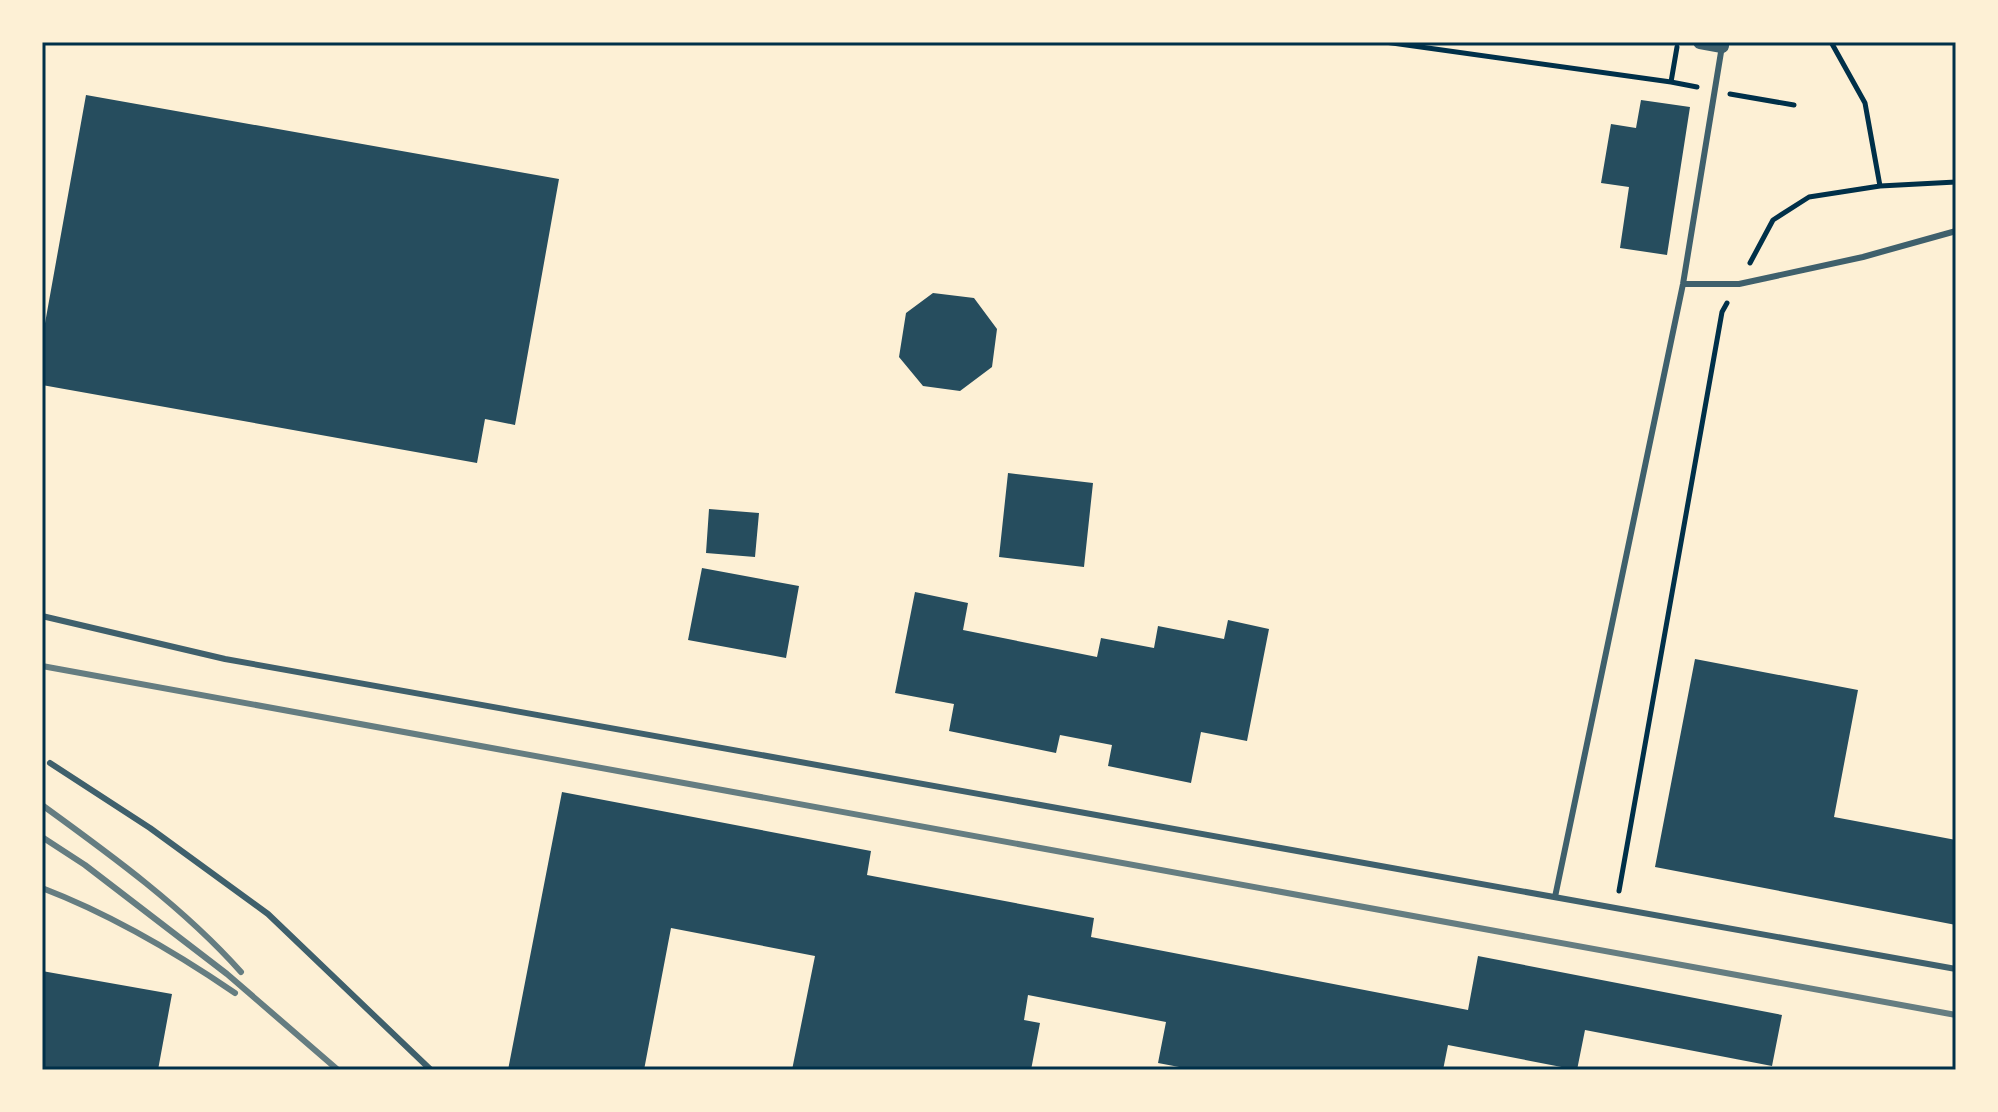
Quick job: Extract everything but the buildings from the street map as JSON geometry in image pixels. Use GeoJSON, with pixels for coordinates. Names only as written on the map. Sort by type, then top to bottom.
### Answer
{"type":"FeatureCollection","features":[{"type":"Feature","properties":{"kind":"street"},"geometry":{"type":"LineString","coordinates":[[1700,42],[1722,46]]}},
{"type":"Feature","properties":{"kind":"lane"},"geometry":{"type":"LineString","coordinates":[[1555,897],[1683,284],[1722,46]]}},
{"type":"Feature","properties":{"kind":"lane"},"geometry":{"type":"LineString","coordinates":[[1683,284],[1739,284],[1863,257],[1956,231]]}},
{"type":"Feature","properties":{"kind":"lane"},"geometry":{"type":"LineString","coordinates":[[42,616],[225,659],[1956,969]]}},
{"type":"Feature","properties":{"kind":"lane"},"geometry":{"type":"LineString","coordinates":[[50,763],[150,828],[268,914],[431,1070]]}},
{"type":"Feature","properties":{"kind":"path"},"geometry":{"type":"LineString","coordinates":[[1385,42],[1671,82]]}},
{"type":"Feature","properties":{"kind":"path"},"geometry":{"type":"LineString","coordinates":[[1831,42],[1865,103],[1880,186]]}},
{"type":"Feature","properties":{"kind":"path"},"geometry":{"type":"LineString","coordinates":[[1616,908],[1722,312],[1773,220],[1809,197],[1880,186],[1956,182]]}},
{"type":"Feature","properties":{"kind":"railway"},"geometry":{"type":"LineString","coordinates":[[42,666],[1956,1015]]}},
{"type":"Feature","properties":{"kind":"railway"},"geometry":{"type":"LineString","coordinates":[[42,805],[171,904],[241,972]]}},
{"type":"Feature","properties":{"kind":"railway"},"geometry":{"type":"LineString","coordinates":[[42,837],[85,865],[227,974],[338,1070]]}},
{"type":"Feature","properties":{"kind":"railway"},"geometry":{"type":"LineString","coordinates":[[42,888],[142,935],[235,993]]}}]}
